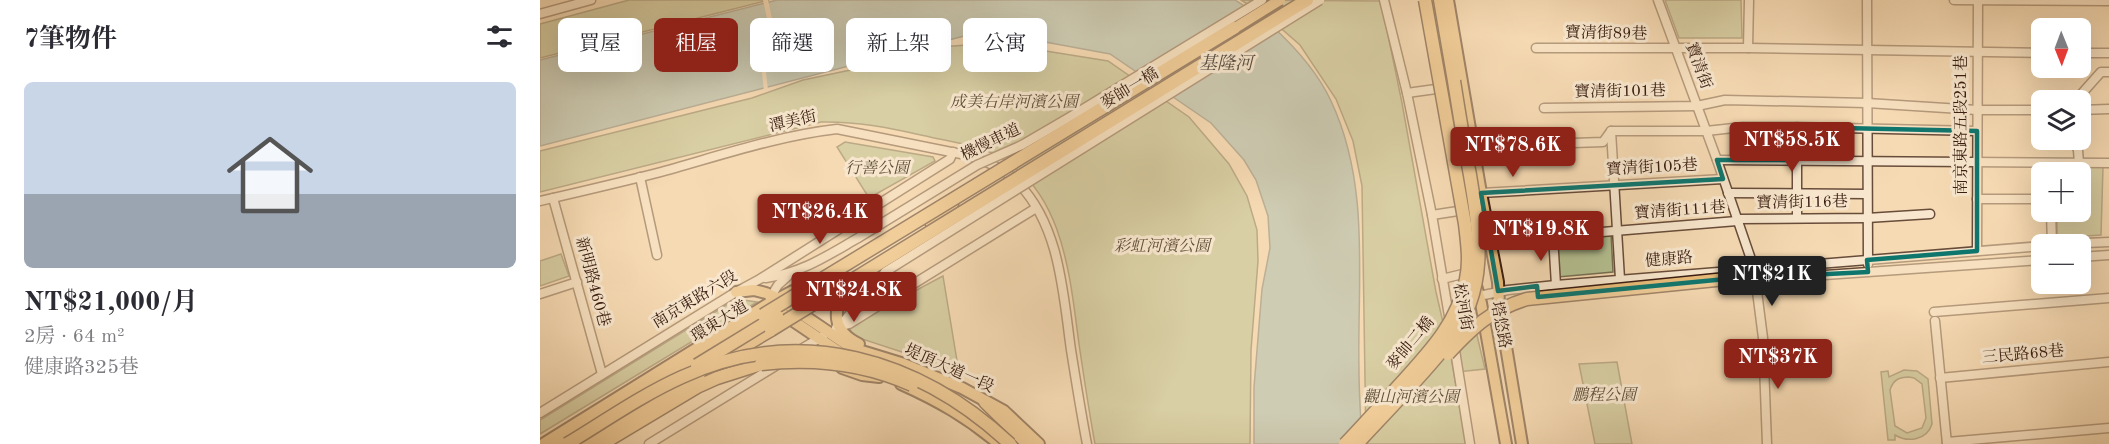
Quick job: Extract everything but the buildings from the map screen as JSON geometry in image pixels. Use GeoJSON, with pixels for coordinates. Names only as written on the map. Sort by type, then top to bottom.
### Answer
{"type":"FeatureCollection","features":[{"type":"Feature","properties":{"kind":"highway","name":"麥帥一橋"},"geometry":{"type":"LineString","coordinates":[[966,191],[1280,0]]}},
{"type":"Feature","properties":{"kind":"highway","name":"麥帥一橋"},"geometry":{"type":"LineString","coordinates":[[972,207],[1307,0]]}},
{"type":"Feature","properties":{"kind":"highway","name":"麥帥二橋"},"geometry":{"type":"LineString","coordinates":[[1345,444],[1432,349],[1447,329],[1462,298],[1470,274],[1465,224],[1423,0]]}},
{"type":"Feature","properties":{"kind":"highway"},"geometry":{"type":"LineString","coordinates":[[1432,0],[1472,235],[1473,257],[1470,274]]}},
{"type":"Feature","properties":{"kind":"highway","name":"麥帥二橋"},"geometry":{"type":"LineString","coordinates":[[1357,444],[1450,341],[1472,297],[1479,264],[1478,223],[1440,0]]}},
{"type":"Feature","properties":{"kind":"highway"},"geometry":{"type":"LineString","coordinates":[[573,443],[932,222],[966,191]]}},
{"type":"Feature","properties":{"kind":"highway","name":"環東大道"},"geometry":{"type":"LineString","coordinates":[[554,444],[966,191]]}},
{"type":"Feature","properties":{"kind":"highway"},"geometry":{"type":"LineString","coordinates":[[932,222],[972,207]]}},
{"type":"Feature","properties":{"kind":"highway","name":"環東大道"},"geometry":{"type":"LineString","coordinates":[[573,443],[972,207]]}},
{"type":"Feature","properties":{"kind":"highway"},"geometry":{"type":"LineString","coordinates":[[1423,372],[1439,363],[1473,327],[1491,314],[1527,299],[1726,279],[1742,280]]}},
{"type":"Feature","properties":{"kind":"highway"},"geometry":{"type":"LineString","coordinates":[[573,443],[654,391],[707,367],[756,355],[802,351],[824,352],[875,362],[928,383],[966,407],[1010,444]]}},
{"type":"Feature","properties":{"kind":"highway"},"geometry":{"type":"LineString","coordinates":[[602,444],[676,399],[717,378],[761,364],[812,361],[861,368],[901,380],[958,409],[1000,444]]}},
{"type":"Feature","properties":{"kind":"highway"},"geometry":{"type":"LineString","coordinates":[[985,402],[1028,444]]}},
{"type":"Feature","properties":{"kind":"main road","name":"麥帥一橋"},"geometry":{"type":"LineString","coordinates":[[772,299],[836,270],[871,250],[1280,0]]}},
{"type":"Feature","properties":{"kind":"main road","name":"麥帥一橋"},"geometry":{"type":"LineString","coordinates":[[882,268],[1307,0]]}},
{"type":"Feature","properties":{"kind":"main road","name":"塔悠路"},"geometry":{"type":"LineString","coordinates":[[1423,0],[1436,90],[1458,211],[1470,274],[1480,299],[1506,444]]}},
{"type":"Feature","properties":{"kind":"main road","name":"塔悠路"},"geometry":{"type":"LineString","coordinates":[[1448,0],[1522,444]]}},
{"type":"Feature","properties":{"kind":"main road"},"geometry":{"type":"LineString","coordinates":[[591,444],[843,286],[882,268]]}},
{"type":"Feature","properties":{"kind":"main road"},"geometry":{"type":"LineString","coordinates":[[843,286],[836,315],[838,327],[854,342],[874,354]]}},
{"type":"Feature","properties":{"kind":"main road"},"geometry":{"type":"LineString","coordinates":[[736,292],[754,290],[772,299]]}},
{"type":"Feature","properties":{"kind":"main road"},"geometry":{"type":"LineString","coordinates":[[543,444],[772,299]]}},
{"type":"Feature","properties":{"kind":"main road","name":"堤頂大道一段"},"geometry":{"type":"LineString","coordinates":[[772,299],[861,367],[927,396],[971,421],[1000,444]]}},
{"type":"Feature","properties":{"kind":"main road","name":"堤頂大道一段"},"geometry":{"type":"LineString","coordinates":[[823,336],[934,376],[1004,411],[1039,444]]}},
{"type":"Feature","properties":{"kind":"main road"},"geometry":{"type":"LineString","coordinates":[[776,365],[811,362],[829,364],[862,375],[886,377]]}},
{"type":"Feature","properties":{"kind":"street"},"geometry":{"type":"LineString","coordinates":[[540,14],[591,0]]}},
{"type":"Feature","properties":{"kind":"street","name":"機慢車道"},"geometry":{"type":"LineString","coordinates":[[760,279],[793,273],[809,267],[977,165],[1022,145],[1061,123],[1262,0]]}},
{"type":"Feature","properties":{"kind":"street"},"geometry":{"type":"LineString","coordinates":[[1035,206],[866,306],[861,306],[860,304],[882,268],[1320,0]]}},
{"type":"Feature","properties":{"kind":"street","name":"松河街"},"geometry":{"type":"LineString","coordinates":[[1384,0],[1407,93],[1431,215],[1470,444]]}},
{"type":"Feature","properties":{"kind":"street","name":"寶清街"},"geometry":{"type":"LineString","coordinates":[[1658,0],[1754,268],[1763,338],[1767,444]]}},
{"type":"Feature","properties":{"kind":"street"},"geometry":{"type":"LineString","coordinates":[[1748,48],[1749,0]]}},
{"type":"Feature","properties":{"kind":"street"},"geometry":{"type":"LineString","coordinates":[[1867,0],[1868,272]]}},
{"type":"Feature","properties":{"kind":"street"},"geometry":{"type":"LineString","coordinates":[[1954,0],[2109,1]]}},
{"type":"Feature","properties":{"kind":"street","name":"南京東路五段251巷"},"geometry":{"type":"LineString","coordinates":[[1977,251],[1978,0]]}},
{"type":"Feature","properties":{"kind":"street","name":"寶清街89巷"},"geometry":{"type":"LineString","coordinates":[[1536,48],[1676,50],[1748,48],[2031,53]]}},
{"type":"Feature","properties":{"kind":"street"},"geometry":{"type":"LineString","coordinates":[[2091,53],[2109,53]]}},
{"type":"Feature","properties":{"kind":"street"},"geometry":{"type":"LineString","coordinates":[[2085,90],[2101,72],[2109,72]]}},
{"type":"Feature","properties":{"kind":"street"},"geometry":{"type":"LineString","coordinates":[[1407,93],[1436,90]]}},
{"type":"Feature","properties":{"kind":"street","name":"寶清街101巷"},"geometry":{"type":"LineString","coordinates":[[1544,108],[1697,106],[1725,100],[2031,110]]}},
{"type":"Feature","properties":{"kind":"street"},"geometry":{"type":"LineString","coordinates":[[2091,110],[2109,110]]}},
{"type":"Feature","properties":{"kind":"street"},"geometry":{"type":"LineString","coordinates":[[1611,131],[1706,131],[1743,127],[1797,127],[1977,131]]}},
{"type":"Feature","properties":{"kind":"street"},"geometry":{"type":"LineString","coordinates":[[1797,127],[1797,217]]}},
{"type":"Feature","properties":{"kind":"street","name":"潭美街"},"geometry":{"type":"LineString","coordinates":[[540,201],[775,141],[837,129],[953,152],[985,161],[1018,182],[1035,206],[1051,241],[1061,278],[1088,444]]}},
{"type":"Feature","properties":{"kind":"street"},"geometry":{"type":"LineString","coordinates":[[1542,144],[1603,142],[1611,131]]}},
{"type":"Feature","properties":{"kind":"street"},"geometry":{"type":"LineString","coordinates":[[1611,131],[1620,279]]}},
{"type":"Feature","properties":{"kind":"street","name":"南京東路六段"},"geometry":{"type":"LineString","coordinates":[[540,413],[760,279],[950,159],[953,152]]}},
{"type":"Feature","properties":{"kind":"street"},"geometry":{"type":"LineString","coordinates":[[1717,160],[2031,163]]}},
{"type":"Feature","properties":{"kind":"street"},"geometry":{"type":"LineString","coordinates":[[2091,163],[2109,163]]}},
{"type":"Feature","properties":{"kind":"street"},"geometry":{"type":"LineString","coordinates":[[640,177],[657,255]]}},
{"type":"Feature","properties":{"kind":"street","name":"寶清街105巷"},"geometry":{"type":"LineString","coordinates":[[1481,193],[1723,179]]}},
{"type":"Feature","properties":{"kind":"street"},"geometry":{"type":"LineString","coordinates":[[1728,193],[1867,194]]}},
{"type":"Feature","properties":{"kind":"street","name":"新明路460巷"},"geometry":{"type":"LineString","coordinates":[[553,198],[602,374]]}},
{"type":"Feature","properties":{"kind":"street"},"geometry":{"type":"LineString","coordinates":[[1977,198],[2031,199]]}},
{"type":"Feature","properties":{"kind":"street"},"geometry":{"type":"LineString","coordinates":[[648,444],[838,327],[849,324],[1035,206]]}},
{"type":"Feature","properties":{"kind":"street"},"geometry":{"type":"LineString","coordinates":[[1431,215],[1458,211]]}},
{"type":"Feature","properties":{"kind":"street","name":"寶清街116巷"},"geometry":{"type":"LineString","coordinates":[[1737,220],[1797,217],[1867,218],[1930,214]]}},
{"type":"Feature","properties":{"kind":"street","name":"寶清街111巷"},"geometry":{"type":"LineString","coordinates":[[1556,285],[1553,236],[1737,220]]}},
{"type":"Feature","properties":{"kind":"street"},"geometry":{"type":"LineString","coordinates":[[2091,243],[2109,242]]}},
{"type":"Feature","properties":{"kind":"street","name":"健康路"},"geometry":{"type":"LineString","coordinates":[[1480,299],[1498,291],[1537,286],[2031,247]]}},
{"type":"Feature","properties":{"kind":"street"},"geometry":{"type":"LineString","coordinates":[[2091,256],[2109,255]]}},
{"type":"Feature","properties":{"kind":"street","name":"健康路"},"geometry":{"type":"LineString","coordinates":[[1480,299],[1499,304],[1539,303],[1725,284],[1742,280],[2031,261]]}},
{"type":"Feature","properties":{"kind":"street","name":"機慢車道"},"geometry":{"type":"LineString","coordinates":[[772,299],[782,281],[793,273]]}},
{"type":"Feature","properties":{"kind":"street"},"geometry":{"type":"LineString","coordinates":[[1442,279],[1470,274]]}},
{"type":"Feature","properties":{"kind":"street"},"geometry":{"type":"LineString","coordinates":[[540,294],[577,282]]}},
{"type":"Feature","properties":{"kind":"street"},"geometry":{"type":"LineString","coordinates":[[1537,286],[1539,303]]}},
{"type":"Feature","properties":{"kind":"street"},"geometry":{"type":"LineString","coordinates":[[838,327],[870,287]]}},
{"type":"Feature","properties":{"kind":"street"},"geometry":{"type":"LineString","coordinates":[[2109,298],[1935,316],[1947,443],[2109,428]]}},
{"type":"Feature","properties":{"kind":"street","name":"三民路68巷"},"geometry":{"type":"LineString","coordinates":[[1940,378],[2109,362]]}},
{"type":"Feature","properties":{"kind":"street","name":"堤頂大道一段"},"geometry":{"type":"LineString","coordinates":[[957,413],[992,444]]}},
{"type":"Feature","properties":{"kind":"highlighted area"},"geometry":{"type":"Polygon","coordinates":[[[1797,127],[1977,131],[1977,251],[1867,260],[1868,272],[1862,273],[1726,279],[1538,297],[1537,286],[1498,291],[1481,193],[1723,179],[1717,160],[1797,160],[1797,127]]]}},
{"type":"Feature","properties":{"kind":"green space"},"geometry":{"type":"Polygon","coordinates":[[[629,0],[769,0],[698,18],[654,18],[654,29],[642,32],[642,18],[562,18],[629,0]]]}},
{"type":"Feature","properties":{"kind":"green space","name":"觀山河濱公園"},"geometry":{"type":"Polygon","coordinates":[[[1241,0],[1381,1],[1466,444],[1366,444],[1362,186],[1353,141],[1336,99],[1300,45],[1268,17],[1241,0]]]}},
{"type":"Feature","properties":{"kind":"green space"},"geometry":{"type":"Polygon","coordinates":[[[1665,0],[1741,0],[1742,38],[1679,38],[1665,0]]]}},
{"type":"Feature","properties":{"kind":"green space"},"geometry":{"type":"Polygon","coordinates":[[[558,19],[558,53],[540,58],[540,24],[558,19]]]}},
{"type":"Feature","properties":{"kind":"green space","name":"彩虹河濱公園"},"geometry":{"type":"Polygon","coordinates":[[[963,45],[963,72],[1047,72],[1047,51],[1108,61],[1189,117],[1229,164],[1247,196],[1257,230],[1258,261],[1251,350],[1250,444],[1095,444],[1067,264],[1050,212],[1036,190],[1019,170],[996,155],[980,149],[876,126],[821,122],[540,192],[540,151],[752,98],[803,80],[846,71],[951,72],[951,46],[963,45]]]}},
{"type":"Feature","properties":{"kind":"green space","name":"行善公園"},"geometry":{"type":"Polygon","coordinates":[[[845,142],[933,157],[935,161],[869,198],[837,147],[845,142]]]}},
{"type":"Feature","properties":{"kind":"green space"},"geometry":{"type":"Polygon","coordinates":[[[2091,166],[2103,167],[2101,235],[2057,234],[2057,222],[2091,222],[2091,166]]]}},
{"type":"Feature","properties":{"kind":"green space"},"geometry":{"type":"Polygon","coordinates":[[[1611,233],[1613,272],[1558,277],[1554,237],[1611,233]]]}},
{"type":"Feature","properties":{"kind":"green space"},"geometry":{"type":"Polygon","coordinates":[[[561,254],[569,276],[540,286],[540,261],[561,254]]]}},
{"type":"Feature","properties":{"kind":"green space"},"geometry":{"type":"Polygon","coordinates":[[[943,276],[960,379],[908,354],[853,336],[849,326],[943,276]]]}},
{"type":"Feature","properties":{"kind":"green space"},"geometry":{"type":"Polygon","coordinates":[[[736,299],[757,302],[540,434],[540,420],[736,299]]]}},
{"type":"Feature","properties":{"kind":"green space"},"geometry":{"type":"Polygon","coordinates":[[[1476,331],[1485,369],[1457,372],[1453,351],[1476,331]]]}},
{"type":"Feature","properties":{"kind":"green space","name":"鵬程公園"},"geometry":{"type":"Polygon","coordinates":[[[1617,362],[1632,444],[1595,444],[1579,364],[1617,362]]]}},
{"type":"Feature","properties":{"kind":"green space"},"geometry":{"type":"Polygon","coordinates":[[[1904,370],[1917,371],[1928,379],[1932,424],[1922,437],[1906,439],[1895,435],[1895,440],[1888,440],[1881,372],[1888,371],[1889,377],[1904,370]],[[1899,378],[1890,390],[1895,426],[1907,433],[1922,428],[1926,418],[1922,384],[1914,378],[1899,378]]]}},
{"type":"Feature","properties":{"kind":"water","name":"基隆河"},"geometry":{"type":"Polygon","coordinates":[[[777,0],[1235,0],[1281,34],[1313,71],[1331,101],[1344,133],[1352,166],[1359,234],[1359,380],[1362,444],[1254,444],[1254,387],[1262,289],[1270,248],[1268,216],[1256,180],[1244,160],[1211,123],[1110,54],[1047,42],[1047,18],[963,18],[963,36],[951,39],[951,18],[846,18],[846,67],[834,70],[834,18],[750,18],[750,72],[825,72],[540,146],[540,60],[558,55],[558,72],[642,72],[642,34],[654,31],[654,72],[738,72],[738,18],[706,18],[777,0]]]}},
{"type":"Feature","properties":{"kind":"pier"},"geometry":{"type":"Polygon","coordinates":[[[763,0],[768,0],[772,18],[767,18],[763,0]]]}},
{"type":"Feature","properties":{"kind":"pier"},"geometry":{"type":"Polygon","coordinates":[[[766,72],[768,90],[764,91],[762,73],[766,72]]]}},
{"type":"Feature","properties":{"kind":"park label","name":"成美右岸河濱公園"},"geometry":{"type":"Point","coordinates":[1014,103]}}]}
